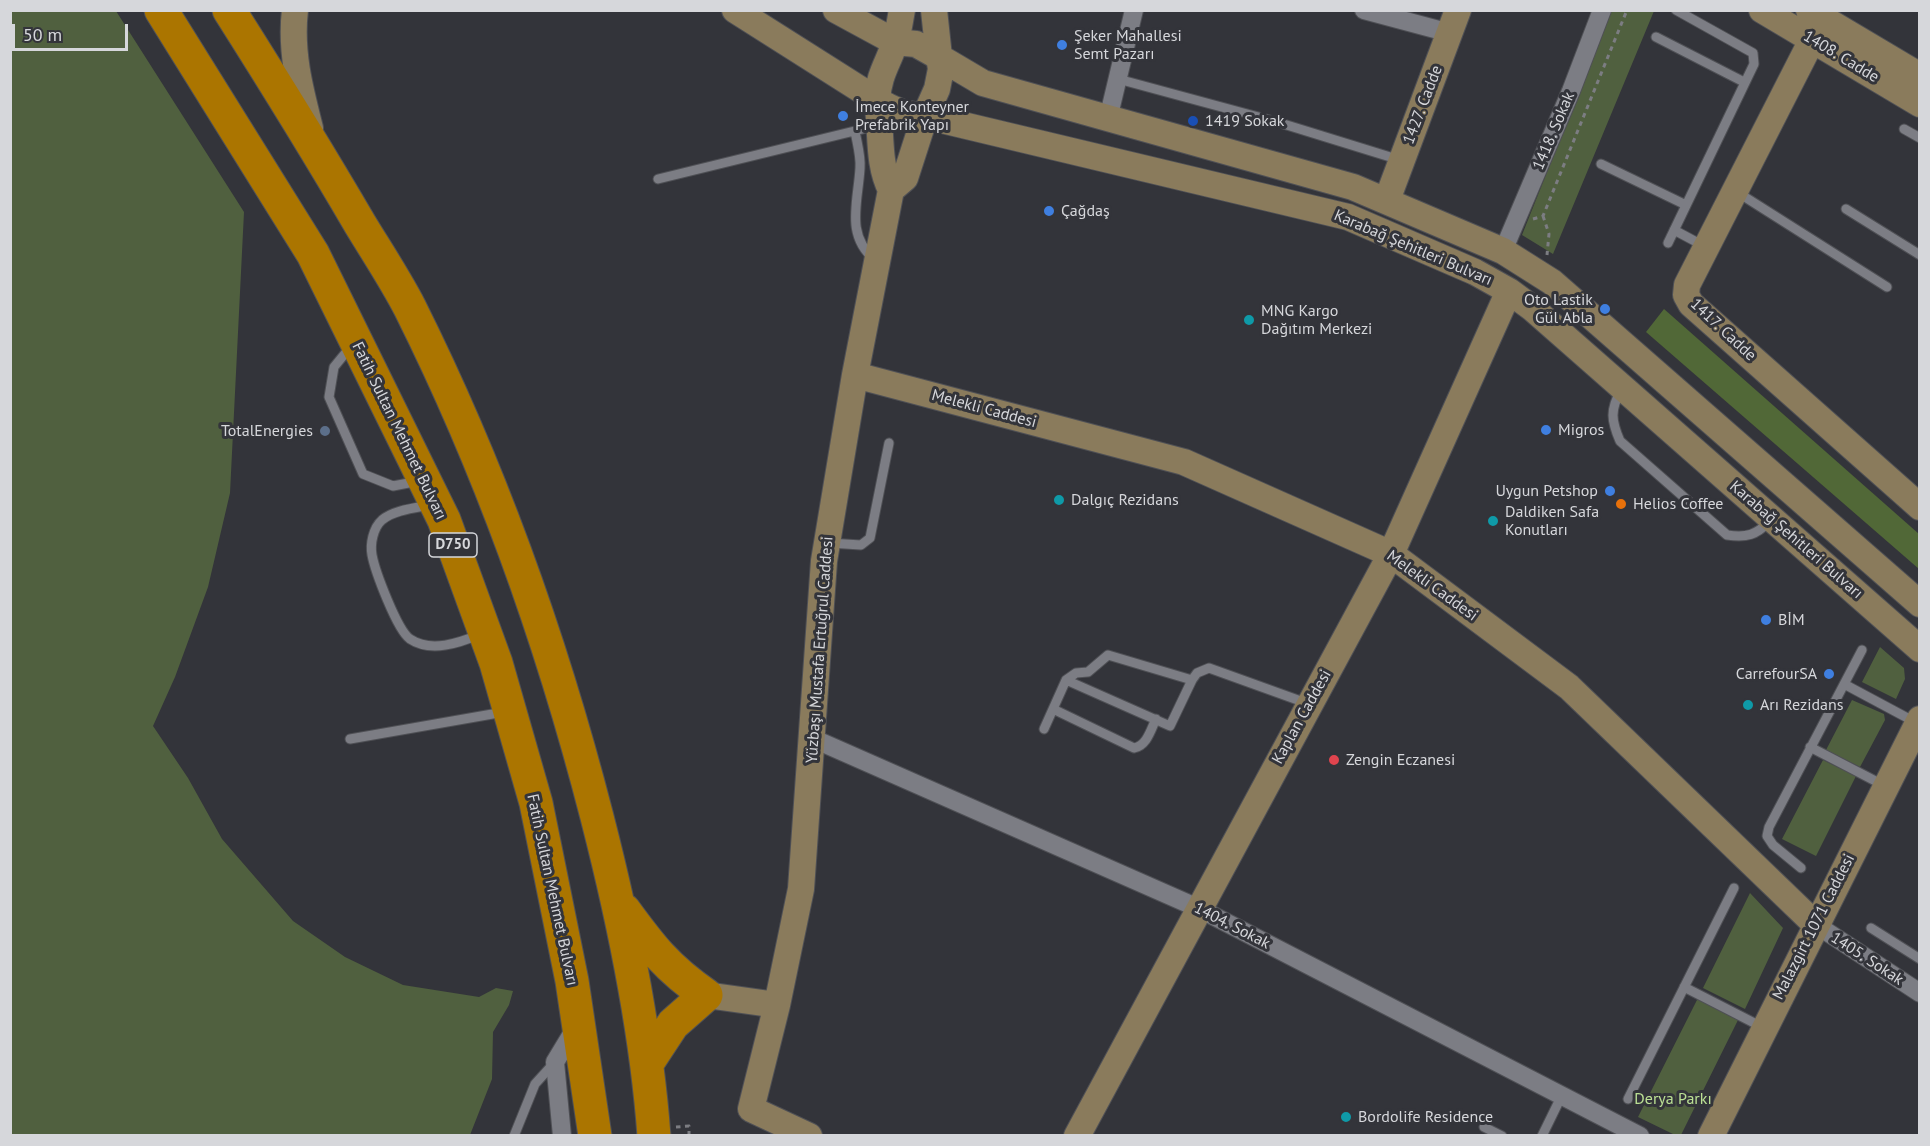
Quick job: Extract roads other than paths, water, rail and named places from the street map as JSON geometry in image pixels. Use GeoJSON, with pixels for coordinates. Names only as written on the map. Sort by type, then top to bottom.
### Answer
{"type":"FeatureCollection","features":[{"type":"Feature","properties":{"kind":"highway","name":"Fatih Sultan Mehmet Bulvarı"},"geometry":{"type":"LineString","coordinates":[[161,10],[313,254],[430,492],[485,633],[536,803],[578,1023],[595,1136]]}},
{"type":"Feature","properties":{"kind":"highway"},"geometry":{"type":"LineString","coordinates":[[230,10],[316,148],[409,307],[482,468],[537,611],[580,752],[619,902],[648,1062],[654,1136]]}},
{"type":"Feature","properties":{"kind":"highway"},"geometry":{"type":"LineString","coordinates":[[619,902],[657,956],[676,974],[706,995],[672,1024],[648,1062]]}},
{"type":"Feature","properties":{"kind":"street"},"geometry":{"type":"LineString","coordinates":[[295,10],[293,29],[297,75],[316,148]]}},
{"type":"Feature","properties":{"kind":"street","name":"Karabağ Şehitleri Bulvarı"},"geometry":{"type":"LineString","coordinates":[[735,10],[879,112],[926,116],[1348,217],[1475,272],[1509,291],[1920,649]]}},
{"type":"Feature","properties":{"kind":"street","name":"Karabağ Şehitleri Bulvarı"},"geometry":{"type":"LineString","coordinates":[[836,10],[895,42],[916,44],[993,87],[1353,187],[1503,251],[1538,271],[1915,595]]}},
{"type":"Feature","properties":{"kind":"street"},"geometry":{"type":"LineString","coordinates":[[879,112],[879,79],[895,42],[902,10]]}},
{"type":"Feature","properties":{"kind":"street"},"geometry":{"type":"LineString","coordinates":[[926,116],[940,80],[934,10]]}},
{"type":"Feature","properties":{"kind":"street"},"geometry":{"type":"LineString","coordinates":[[1108,119],[1134,10]]}},
{"type":"Feature","properties":{"kind":"street"},"geometry":{"type":"LineString","coordinates":[[1365,10],[1454,22]]}},
{"type":"Feature","properties":{"kind":"street","name":"1418. Sokak"},"geometry":{"type":"LineString","coordinates":[[1503,251],[1571,93],[1602,10]]}},
{"type":"Feature","properties":{"kind":"street","name":"1408. Cadde"},"geometry":{"type":"LineString","coordinates":[[1762,10],[1920,104]]}},
{"type":"Feature","properties":{"kind":"street","name":"1408. Cadde"},"geometry":{"type":"LineString","coordinates":[[1809,10],[1920,76]]}},
{"type":"Feature","properties":{"kind":"street","name":"1427. Cadde"},"geometry":{"type":"LineString","coordinates":[[1387,200],[1454,22]]}},
{"type":"Feature","properties":{"kind":"street","name":"1417. Cadde"},"geometry":{"type":"LineString","coordinates":[[1812,40],[1687,285],[1686,295],[1691,304],[1920,507]]}},
{"type":"Feature","properties":{"kind":"street","name":"Yüzbaşı Mustafa Ertuğrul Caddesi"},"geometry":{"type":"LineString","coordinates":[[778,1129],[751,1109],[777,1005],[801,889],[827,543],[855,375],[891,190],[883,174],[879,112]]}},
{"type":"Feature","properties":{"kind":"street","name":"Yüzbaşı Mustafa Ertuğrul Caddesi"},"geometry":{"type":"LineString","coordinates":[[891,190],[905,178],[926,116]]}},
{"type":"Feature","properties":{"kind":"street","name":"Kaplan Caddesi"},"geometry":{"type":"LineString","coordinates":[[1077,1136],[1391,554],[1509,291]]}},
{"type":"Feature","properties":{"kind":"street","name":"Melekli Caddesi"},"geometry":{"type":"LineString","coordinates":[[855,375],[1184,462],[1391,554],[1569,687],[1815,924]]}},
{"type":"Feature","properties":{"kind":"street","name":"Malazgirt 1071 Caddesi"},"geometry":{"type":"LineString","coordinates":[[1711,1136],[1815,924],[1919,721]]}},
{"type":"Feature","properties":{"kind":"street","name":"1404. Sokak"},"geometry":{"type":"LineString","coordinates":[[814,739],[1198,908],[1640,1136]]}},
{"type":"Feature","properties":{"kind":"street","name":"1405. Sokak"},"geometry":{"type":"LineString","coordinates":[[1815,924],[1920,993]]}},
{"type":"Feature","properties":{"kind":"street"},"geometry":{"type":"LineString","coordinates":[[706,995],[777,1005]]}},
{"type":"Feature","properties":{"kind":"street"},"geometry":{"type":"LineString","coordinates":[[562,1136],[555,1062],[578,1023]]}},
{"type":"Feature","properties":{"kind":"street"},"geometry":{"type":"LineString","coordinates":[[778,1129],[809,1136]]}},
{"type":"Feature","properties":{"kind":"lane"},"geometry":{"type":"LineString","coordinates":[[1668,243],[1754,64],[1753,53],[1676,10]]}},
{"type":"Feature","properties":{"kind":"lane"},"geometry":{"type":"LineString","coordinates":[[1656,37],[1744,82]]}},
{"type":"Feature","properties":{"kind":"lane"},"geometry":{"type":"LineString","coordinates":[[1118,79],[1277,122],[1402,160]]}},
{"type":"Feature","properties":{"kind":"lane"},"geometry":{"type":"LineString","coordinates":[[658,179],[855,131],[879,112]]}},
{"type":"Feature","properties":{"kind":"lane"},"geometry":{"type":"LineString","coordinates":[[1904,129],[1920,138]]}},
{"type":"Feature","properties":{"kind":"lane"},"geometry":{"type":"LineString","coordinates":[[855,131],[860,165],[855,211],[858,240],[877,262]]}},
{"type":"Feature","properties":{"kind":"lane"},"geometry":{"type":"LineString","coordinates":[[1601,164],[1686,205]]}},
{"type":"Feature","properties":{"kind":"lane"},"geometry":{"type":"LineString","coordinates":[[1735,190],[1887,287]]}},
{"type":"Feature","properties":{"kind":"lane"},"geometry":{"type":"LineString","coordinates":[[1846,209],[1920,255]]}},
{"type":"Feature","properties":{"kind":"lane"},"geometry":{"type":"LineString","coordinates":[[1674,230],[1707,247]]}},
{"type":"Feature","properties":{"kind":"lane"},"geometry":{"type":"LineString","coordinates":[[356,341],[334,367],[328,397],[363,474],[393,486],[430,492]]}},
{"type":"Feature","properties":{"kind":"lane"},"geometry":{"type":"LineString","coordinates":[[1623,388],[1612,406],[1612,422],[1620,441],[1727,535],[1746,538],[1760,531],[1772,519]]}},
{"type":"Feature","properties":{"kind":"lane"},"geometry":{"type":"LineString","coordinates":[[827,543],[861,545],[870,538],[889,443]]}},
{"type":"Feature","properties":{"kind":"lane"},"geometry":{"type":"LineString","coordinates":[[430,492],[381,521],[372,537],[372,555],[398,625],[410,639],[430,646],[458,643],[485,633]]}},
{"type":"Feature","properties":{"kind":"lane"},"geometry":{"type":"LineString","coordinates":[[1801,868],[1773,844],[1767,836],[1769,827],[1862,650]]}},
{"type":"Feature","properties":{"kind":"lane"},"geometry":{"type":"LineString","coordinates":[[1044,729],[1066,680],[1076,673],[1088,672],[1108,655],[1192,680]]}},
{"type":"Feature","properties":{"kind":"lane"},"geometry":{"type":"LineString","coordinates":[[1066,680],[1170,726],[1192,680],[1197,673],[1209,668],[1309,704]]}},
{"type":"Feature","properties":{"kind":"lane"},"geometry":{"type":"LineString","coordinates":[[1844,684],[1919,721]]}},
{"type":"Feature","properties":{"kind":"lane"},"geometry":{"type":"LineString","coordinates":[[1053,709],[1134,748],[1140,747],[1147,738],[1156,719]]}},
{"type":"Feature","properties":{"kind":"lane"},"geometry":{"type":"LineString","coordinates":[[350,739],[509,710]]}},
{"type":"Feature","properties":{"kind":"lane"},"geometry":{"type":"LineString","coordinates":[[1810,747],[1885,786]]}},
{"type":"Feature","properties":{"kind":"lane"},"geometry":{"type":"LineString","coordinates":[[1628,1099],[1734,888]]}},
{"type":"Feature","properties":{"kind":"lane"},"geometry":{"type":"LineString","coordinates":[[1871,928],[1920,959]]}},
{"type":"Feature","properties":{"kind":"lane"},"geometry":{"type":"LineString","coordinates":[[1684,987],[1764,1028]]}},
{"type":"Feature","properties":{"kind":"lane"},"geometry":{"type":"LineString","coordinates":[[514,1136],[535,1084],[555,1062]]}},
{"type":"Feature","properties":{"kind":"lane"},"geometry":{"type":"LineString","coordinates":[[1542,1136],[1562,1095]]}},
{"type":"Feature","properties":{"kind":"lane"},"geometry":{"type":"LineString","coordinates":[[1484,1127],[1502,1136]]}},
{"type":"Feature","properties":{"kind":"place","name":"Şeker Mahallesi Semt Pazarı"},"geometry":{"type":"Point","coordinates":[1062,45]}},
{"type":"Feature","properties":{"kind":"place","name":"İmece Konteyner Prefabrik Yapı"},"geometry":{"type":"Point","coordinates":[843,116]}},
{"type":"Feature","properties":{"kind":"place","name":"1419 Sokak"},"geometry":{"type":"Point","coordinates":[1193,121]}},
{"type":"Feature","properties":{"kind":"place","name":"Çağdaş"},"geometry":{"type":"Point","coordinates":[1049,211]}},
{"type":"Feature","properties":{"kind":"place","name":"Oto Lastik Gül Abla"},"geometry":{"type":"Point","coordinates":[1605,309]}},
{"type":"Feature","properties":{"kind":"place","name":"MNG Kargo Dağıtım Merkezi"},"geometry":{"type":"Point","coordinates":[1249,320]}},
{"type":"Feature","properties":{"kind":"place","name":"Migros"},"geometry":{"type":"Point","coordinates":[1546,430]}},
{"type":"Feature","properties":{"kind":"place","name":"TotalEnergies"},"geometry":{"type":"Point","coordinates":[325,431]}},
{"type":"Feature","properties":{"kind":"place","name":"Uygun Petshop"},"geometry":{"type":"Point","coordinates":[1610,491]}},
{"type":"Feature","properties":{"kind":"place","name":"Dalgıç Rezidans"},"geometry":{"type":"Point","coordinates":[1059,500]}},
{"type":"Feature","properties":{"kind":"place","name":"Helios Coffee"},"geometry":{"type":"Point","coordinates":[1621,504]}},
{"type":"Feature","properties":{"kind":"place","name":"Daldiken Safa Konutları"},"geometry":{"type":"Point","coordinates":[1493,521]}},
{"type":"Feature","properties":{"kind":"place","name":"BİM"},"geometry":{"type":"Point","coordinates":[1766,620]}},
{"type":"Feature","properties":{"kind":"place","name":"CarrefourSA"},"geometry":{"type":"Point","coordinates":[1829,674]}},
{"type":"Feature","properties":{"kind":"place","name":"Arı Rezidans"},"geometry":{"type":"Point","coordinates":[1748,705]}},
{"type":"Feature","properties":{"kind":"place","name":"Zengin Eczanesi"},"geometry":{"type":"Point","coordinates":[1334,760]}},
{"type":"Feature","properties":{"kind":"place","name":"Bordolife Residence"},"geometry":{"type":"Point","coordinates":[1346,1117]}},
{"type":"Feature","properties":{"kind":"park label","name":"Derya Parkı"},"geometry":{"type":"Point","coordinates":[1673,1099]}}]}
